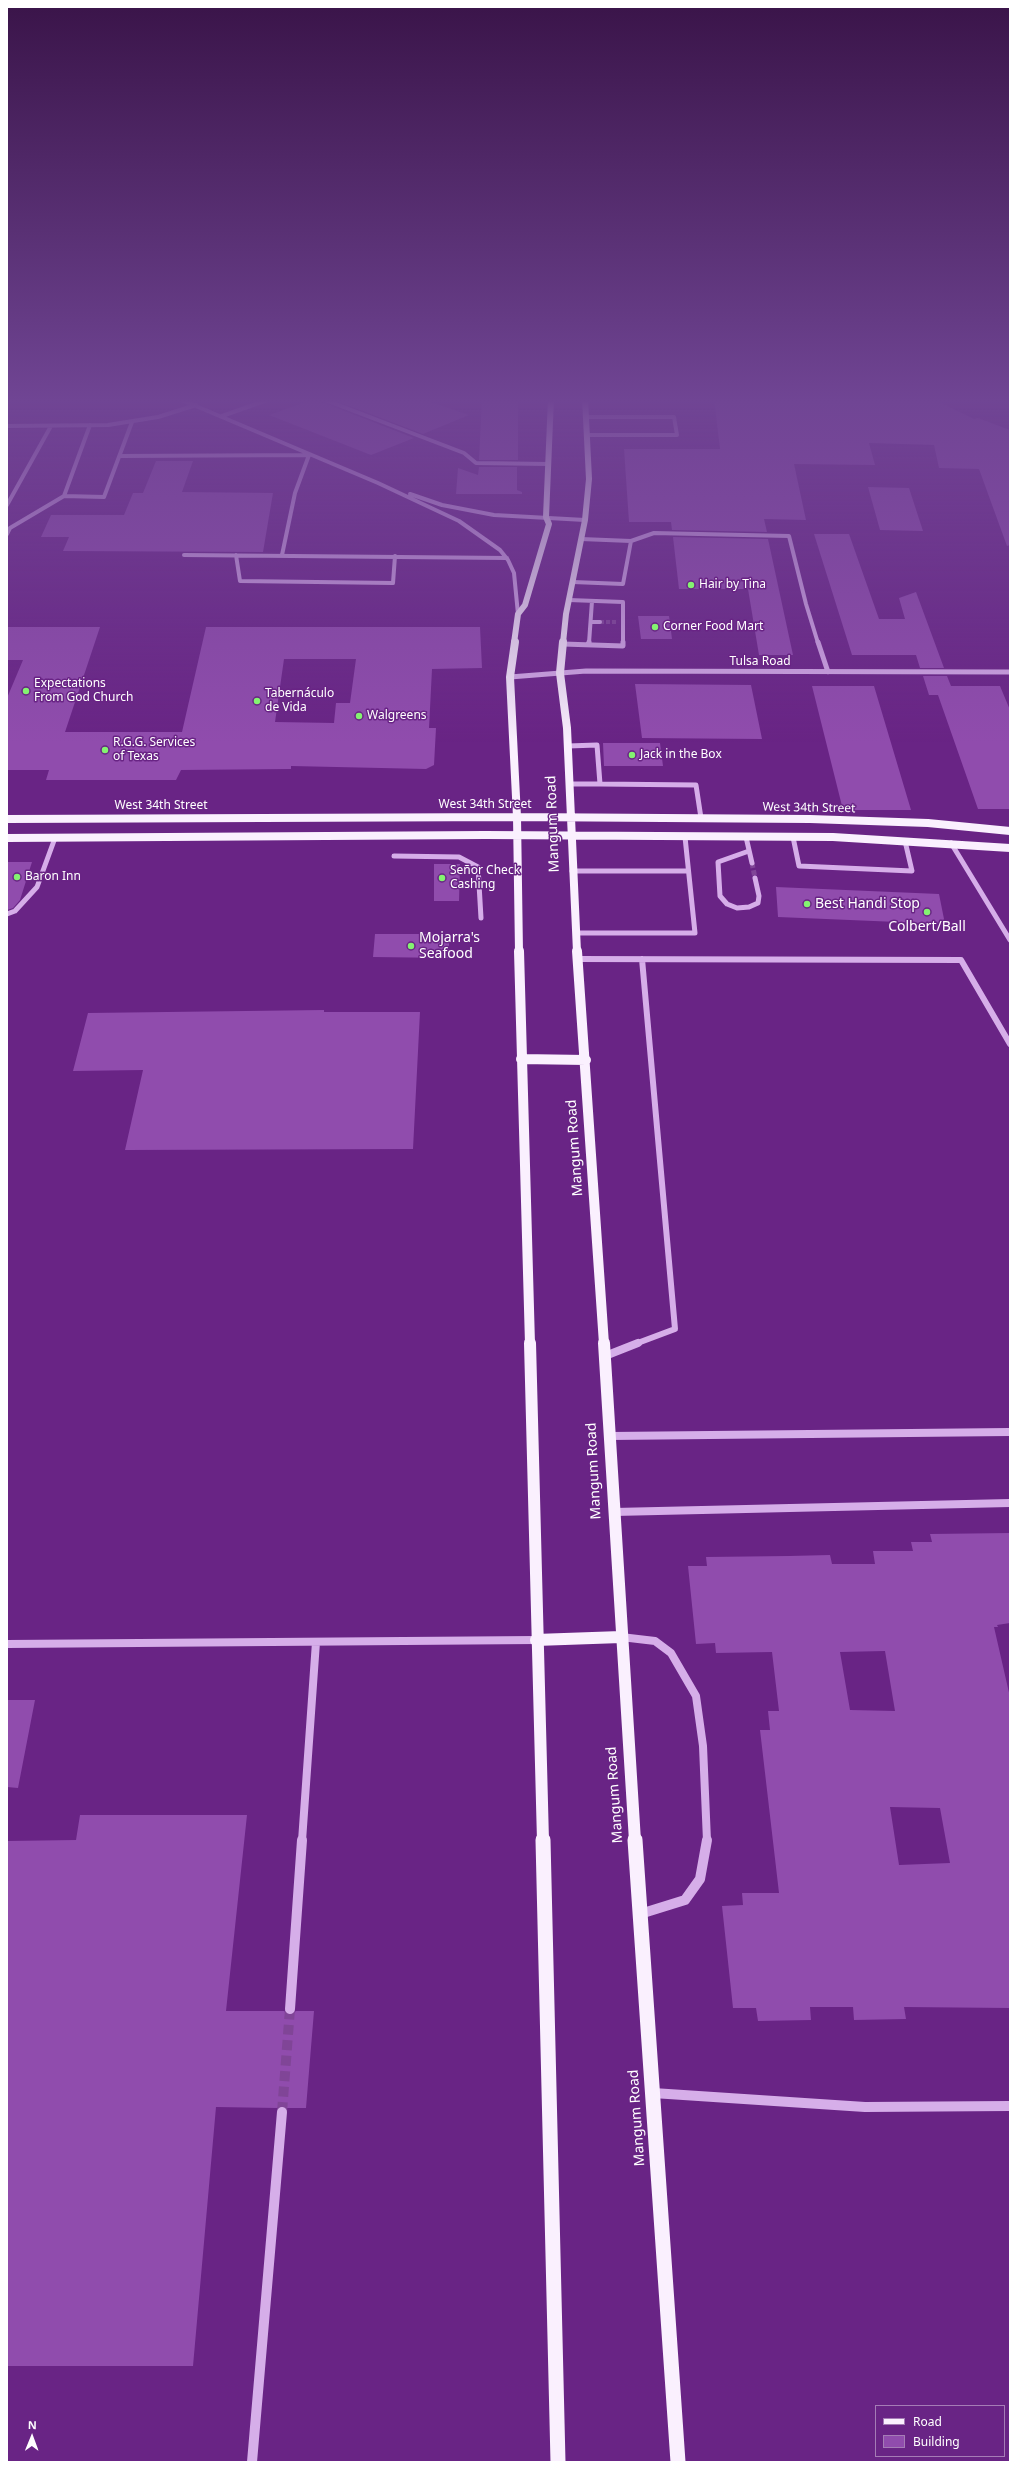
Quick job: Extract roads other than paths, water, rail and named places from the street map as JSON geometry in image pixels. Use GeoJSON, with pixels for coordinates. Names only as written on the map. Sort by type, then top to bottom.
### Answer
{"type":"FeatureCollection","features":[{"type":"Feature","properties":{"kind":"main road"},"geometry":{"type":"LineString","coordinates":[[546,513],[548,524],[542,548],[525,605],[518,614],[510,677],[514,725],[517,816],[521,1059],[527,1209],[536,1640],[558,2462]]}},
{"type":"Feature","properties":{"kind":"main road","name":"Mangum Road"},"geometry":{"type":"LineString","coordinates":[[586,513],[569,600],[560,673],[568,746],[572,871],[605,1356],[621,1637],[678,2462]]}},
{"type":"Feature","properties":{"kind":"main road","name":"West 34th Street"},"geometry":{"type":"LineString","coordinates":[[7,819],[517,816],[701,818],[929,832],[1010,831]]}},
{"type":"Feature","properties":{"kind":"main road","name":"West 34th Street"},"geometry":{"type":"LineString","coordinates":[[7,838],[685,836],[793,837],[905,841],[929,832],[951,843],[1010,848]]}},
{"type":"Feature","properties":{"kind":"main road"},"geometry":{"type":"LineString","coordinates":[[521,1059],[586,1060]]}},
{"type":"Feature","properties":{"kind":"main road"},"geometry":{"type":"LineString","coordinates":[[536,1640],[621,1637]]}},
{"type":"Feature","properties":{"kind":"street"},"geometry":{"type":"LineString","coordinates":[[7,534],[9,527],[33,513]]}},
{"type":"Feature","properties":{"kind":"street"},"geometry":{"type":"LineString","coordinates":[[282,555],[291,513]]}},
{"type":"Feature","properties":{"kind":"street"},"geometry":{"type":"LineString","coordinates":[[442,513],[459,521],[500,550],[507,558],[514,573],[518,614]]}},
{"type":"Feature","properties":{"kind":"street"},"geometry":{"type":"LineString","coordinates":[[485,513],[585,520]]}},
{"type":"Feature","properties":{"kind":"street"},"geometry":{"type":"LineString","coordinates":[[581,539],[631,541],[654,533],[789,536],[828,672]]}},
{"type":"Feature","properties":{"kind":"street"},"geometry":{"type":"LineString","coordinates":[[573,582],[623,584],[631,541]]}},
{"type":"Feature","properties":{"kind":"street"},"geometry":{"type":"LineString","coordinates":[[184,555],[507,558]]}},
{"type":"Feature","properties":{"kind":"street"},"geometry":{"type":"LineString","coordinates":[[236,555],[240,581],[393,583],[395,556]]}},
{"type":"Feature","properties":{"kind":"street"},"geometry":{"type":"LineString","coordinates":[[563,644],[623,646],[623,602],[569,600]]}},
{"type":"Feature","properties":{"kind":"street"},"geometry":{"type":"LineString","coordinates":[[589,645],[592,601]]}},
{"type":"Feature","properties":{"kind":"street"},"geometry":{"type":"LineString","coordinates":[[591,622],[600,622]]}},
{"type":"Feature","properties":{"kind":"street"},"geometry":{"type":"LineString","coordinates":[[617,622],[623,622]]}},
{"type":"Feature","properties":{"kind":"street","name":"Tulsa Road"},"geometry":{"type":"LineString","coordinates":[[510,677],[586,671],[1010,672]]}},
{"type":"Feature","properties":{"kind":"street"},"geometry":{"type":"LineString","coordinates":[[568,746],[597,745],[600,784]]}},
{"type":"Feature","properties":{"kind":"street"},"geometry":{"type":"LineString","coordinates":[[569,784],[696,785],[701,818]]}},
{"type":"Feature","properties":{"kind":"street"},"geometry":{"type":"LineString","coordinates":[[576,933],[695,933],[685,836]]}},
{"type":"Feature","properties":{"kind":"street"},"geometry":{"type":"LineString","coordinates":[[746,837],[752,863]]}},
{"type":"Feature","properties":{"kind":"street"},"geometry":{"type":"LineString","coordinates":[[793,837],[799,866],[912,871],[905,841]]}},
{"type":"Feature","properties":{"kind":"street"},"geometry":{"type":"LineString","coordinates":[[7,914],[14,911],[37,887],[55,838]]}},
{"type":"Feature","properties":{"kind":"street"},"geometry":{"type":"LineString","coordinates":[[951,843],[1010,940]]}},
{"type":"Feature","properties":{"kind":"street"},"geometry":{"type":"LineString","coordinates":[[749,851],[718,862],[720,896],[727,904],[738,908],[749,907],[758,903],[759,896],[756,878]]}},
{"type":"Feature","properties":{"kind":"street"},"geometry":{"type":"LineString","coordinates":[[394,856],[459,857],[478,867],[481,918]]}},
{"type":"Feature","properties":{"kind":"street"},"geometry":{"type":"LineString","coordinates":[[572,871],[688,871]]}},
{"type":"Feature","properties":{"kind":"street"},"geometry":{"type":"LineString","coordinates":[[578,959],[961,960],[1010,1044]]}},
{"type":"Feature","properties":{"kind":"street"},"geometry":{"type":"LineString","coordinates":[[605,1356],[675,1329],[642,959]]}},
{"type":"Feature","properties":{"kind":"street"},"geometry":{"type":"LineString","coordinates":[[610,1436],[1010,1432]]}},
{"type":"Feature","properties":{"kind":"street"},"geometry":{"type":"LineString","coordinates":[[614,1512],[1010,1503]]}},
{"type":"Feature","properties":{"kind":"street"},"geometry":{"type":"LineString","coordinates":[[621,1637],[655,1642],[671,1653],[696,1696],[703,1746],[707,1839],[700,1879],[685,1900],[640,1914]]}},
{"type":"Feature","properties":{"kind":"street"},"geometry":{"type":"LineString","coordinates":[[7,1644],[536,1640]]}},
{"type":"Feature","properties":{"kind":"street"},"geometry":{"type":"LineString","coordinates":[[290,2009],[316,1642]]}},
{"type":"Feature","properties":{"kind":"street"},"geometry":{"type":"LineString","coordinates":[[653,2093],[865,2107],[1010,2106]]}},
{"type":"Feature","properties":{"kind":"street"},"geometry":{"type":"LineString","coordinates":[[252,2462],[282,2112]]}},
{"type":"Feature","properties":{"kind":"tunnel"},"geometry":{"type":"LineString","coordinates":[[600,622],[617,622]]}},
{"type":"Feature","properties":{"kind":"tunnel"},"geometry":{"type":"LineString","coordinates":[[752,863],[755,878]]}},
{"type":"Feature","properties":{"kind":"tunnel"},"geometry":{"type":"LineString","coordinates":[[282,2112],[290,2009]]}},
{"type":"Feature","properties":{"kind":"place","name":"Hair by Tina"},"geometry":{"type":"Point","coordinates":[691,585]}},
{"type":"Feature","properties":{"kind":"place","name":"Corner Food Mart"},"geometry":{"type":"Point","coordinates":[655,627]}},
{"type":"Feature","properties":{"kind":"place","name":"Expectations From God Church"},"geometry":{"type":"Point","coordinates":[26,691]}},
{"type":"Feature","properties":{"kind":"place","name":"Tabernáculo de Vida"},"geometry":{"type":"Point","coordinates":[257,701]}},
{"type":"Feature","properties":{"kind":"place","name":"Walgreens"},"geometry":{"type":"Point","coordinates":[359,716]}},
{"type":"Feature","properties":{"kind":"place","name":"R.G.G. Services of Texas"},"geometry":{"type":"Point","coordinates":[105,750]}},
{"type":"Feature","properties":{"kind":"place","name":"Jack in the Box"},"geometry":{"type":"Point","coordinates":[632,755]}},
{"type":"Feature","properties":{"kind":"place","name":"Baron Inn"},"geometry":{"type":"Point","coordinates":[17,877]}},
{"type":"Feature","properties":{"kind":"place","name":"Señor Check Cashing"},"geometry":{"type":"Point","coordinates":[442,878]}},
{"type":"Feature","properties":{"kind":"place","name":"Best Handi Stop"},"geometry":{"type":"Point","coordinates":[807,904]}},
{"type":"Feature","properties":{"kind":"place","name":"Colbert/Ball"},"geometry":{"type":"Point","coordinates":[927,912]}},
{"type":"Feature","properties":{"kind":"place","name":"Mojarra's Seafood"},"geometry":{"type":"Point","coordinates":[411,946]}}]}
